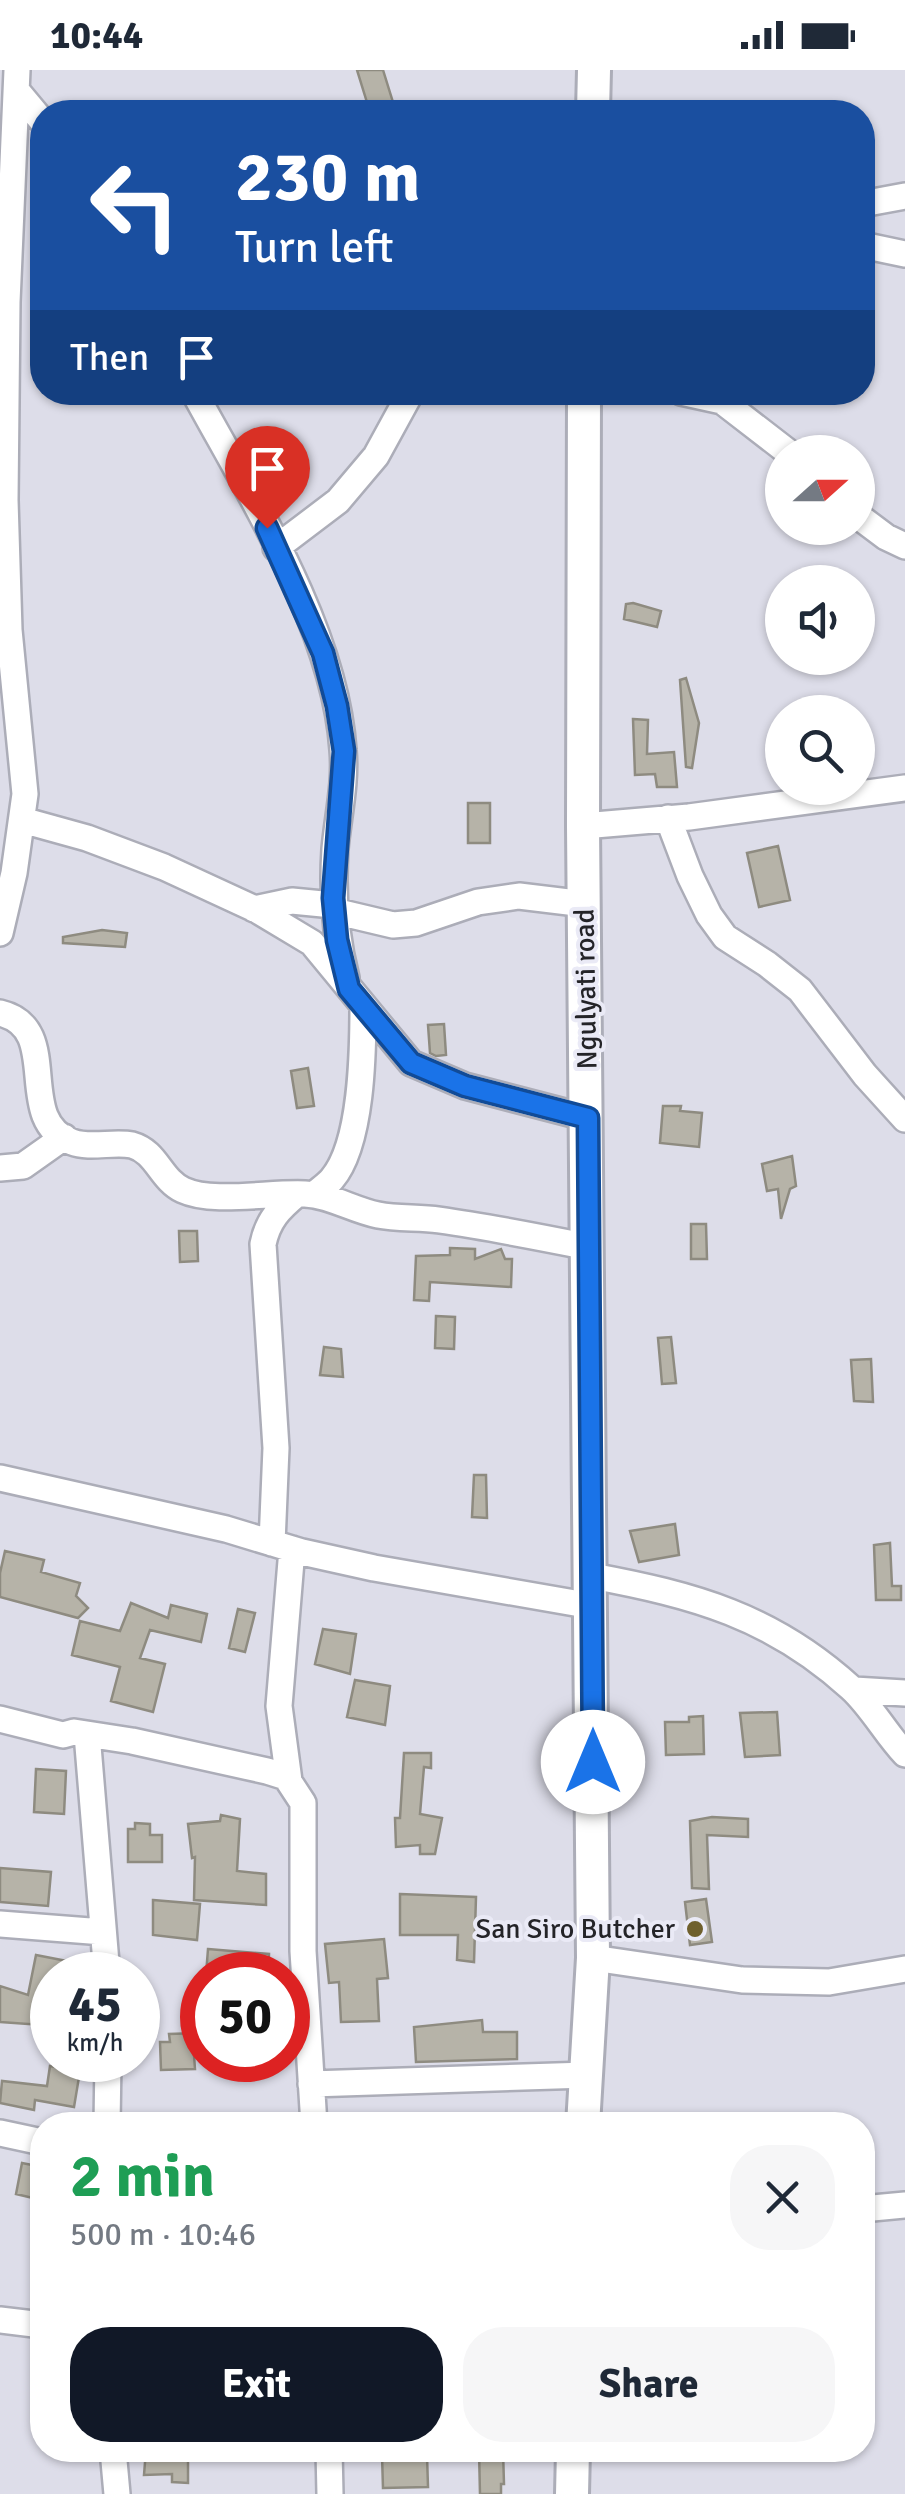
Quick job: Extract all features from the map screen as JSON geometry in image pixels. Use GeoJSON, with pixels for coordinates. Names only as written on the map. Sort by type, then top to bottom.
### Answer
{"type":"FeatureCollection","features":[{"type":"Feature","properties":{"kind":"main road"},"geometry":{"type":"LineString","coordinates":[[593,100],[594,70]]}},
{"type":"Feature","properties":{"kind":"main road","name":"Ngulyati road"},"geometry":{"type":"LineString","coordinates":[[584,405],[583,826],[594,1958],[584,2112]]}},
{"type":"Feature","properties":{"kind":"main road"},"geometry":{"type":"LineString","coordinates":[[572,2494],[573,2462]]}},
{"type":"Feature","properties":{"kind":"street"},"geometry":{"type":"LineString","coordinates":[[0,932],[14,874],[26,794],[10,748],[5,500],[5,227],[17,80]]}},
{"type":"Feature","properties":{"kind":"street"},"geometry":{"type":"LineString","coordinates":[[875,202],[905,196]]}},
{"type":"Feature","properties":{"kind":"street"},"geometry":{"type":"LineString","coordinates":[[875,247],[905,254]]}},
{"type":"Feature","properties":{"kind":"street"},"geometry":{"type":"LineString","coordinates":[[201,405],[276,548],[323,653],[344,751],[334,908],[337,940],[356,998],[362,1082],[346,1150],[332,1179],[279,1209],[267,1226],[263,1244],[282,1546],[279,1706],[289,1781],[303,1803],[303,1951],[313,2112]]}},
{"type":"Feature","properties":{"kind":"street"},"geometry":{"type":"LineString","coordinates":[[276,548],[338,501],[376,456],[404,405]]}},
{"type":"Feature","properties":{"kind":"street"},"geometry":{"type":"LineString","coordinates":[[727,405],[766,435]]}},
{"type":"Feature","properties":{"kind":"street"},"geometry":{"type":"LineString","coordinates":[[875,529],[905,546]]}},
{"type":"Feature","properties":{"kind":"street"},"geometry":{"type":"LineString","coordinates":[[583,826],[905,788]]}},
{"type":"Feature","properties":{"kind":"street"},"geometry":{"type":"LineString","coordinates":[[668,818],[690,876],[724,937],[768,964],[800,990],[865,1075],[905,1118]]}},
{"type":"Feature","properties":{"kind":"street"},"geometry":{"type":"LineString","coordinates":[[22,820],[164,867],[254,909],[312,943],[411,1063],[465,1086],[588,1118]]}},
{"type":"Feature","properties":{"kind":"street"},"geometry":{"type":"LineString","coordinates":[[254,909],[292,901],[393,925],[416,923],[478,902],[519,896],[584,904]]}},
{"type":"Feature","properties":{"kind":"street"},"geometry":{"type":"LineString","coordinates":[[0,1013],[25,1024],[32,1036],[38,1091],[46,1116],[64,1136],[72,1142],[128,1144],[148,1150],[182,1190],[208,1194],[305,1194],[382,1216],[434,1219],[590,1247]]}},
{"type":"Feature","properties":{"kind":"street"},"geometry":{"type":"LineString","coordinates":[[0,1168],[23,1166],[64,1136]]}},
{"type":"Feature","properties":{"kind":"street"},"geometry":{"type":"LineString","coordinates":[[0,1478],[226,1529],[374,1568],[592,1591],[674,1591],[730,1611],[791,1641],[854,1690],[905,1754]]}},
{"type":"Feature","properties":{"kind":"street"},"geometry":{"type":"LineString","coordinates":[[854,1690],[905,1692]]}},
{"type":"Feature","properties":{"kind":"street"},"geometry":{"type":"LineString","coordinates":[[0,1718],[63,1735],[88,1734],[227,1760],[289,1781]]}},
{"type":"Feature","properties":{"kind":"street"},"geometry":{"type":"LineString","coordinates":[[88,1734],[104,1952]]}},
{"type":"Feature","properties":{"kind":"street"},"geometry":{"type":"LineString","coordinates":[[0,1924],[102,1932]]}},
{"type":"Feature","properties":{"kind":"street"},"geometry":{"type":"LineString","coordinates":[[594,1958],[742,1980],[828,1982],[905,1969]]}},
{"type":"Feature","properties":{"kind":"street"},"geometry":{"type":"LineString","coordinates":[[311,2084],[587,2075]]}},
{"type":"Feature","properties":{"kind":"street"},"geometry":{"type":"LineString","coordinates":[[107,2112],[108,2082]]}},
{"type":"Feature","properties":{"kind":"street"},"geometry":{"type":"LineString","coordinates":[[0,2133],[30,2139]]}},
{"type":"Feature","properties":{"kind":"street"},"geometry":{"type":"LineString","coordinates":[[875,2207],[905,2206]]}},
{"type":"Feature","properties":{"kind":"street"},"geometry":{"type":"LineString","coordinates":[[0,2320],[30,2324]]}},
{"type":"Feature","properties":{"kind":"street"},"geometry":{"type":"LineString","coordinates":[[113,2462],[116,2494]]}},
{"type":"Feature","properties":{"kind":"street"},"geometry":{"type":"LineString","coordinates":[[329,2462],[330,2494]]}},
{"type":"Feature","properties":{"kind":"building"},"geometry":{"type":"Polygon","coordinates":[[[357,70],[383,70],[392,100],[366,100],[357,70]]]}},
{"type":"Feature","properties":{"kind":"building"},"geometry":{"type":"Polygon","coordinates":[[[626,604],[661,611],[657,627],[624,619],[626,604]]]}},
{"type":"Feature","properties":{"kind":"building"},"geometry":{"type":"Polygon","coordinates":[[[686,678],[699,723],[692,768],[686,767],[680,680],[686,678]]]}},
{"type":"Feature","properties":{"kind":"building"},"geometry":{"type":"Polygon","coordinates":[[[633,719],[648,720],[647,754],[674,752],[677,787],[657,787],[655,774],[635,775],[633,719]]]}},
{"type":"Feature","properties":{"kind":"building"},"geometry":{"type":"Polygon","coordinates":[[[468,803],[490,803],[490,843],[468,843],[468,803]]]}},
{"type":"Feature","properties":{"kind":"building"},"geometry":{"type":"Polygon","coordinates":[[[778,846],[790,900],[759,907],[747,853],[778,846]]]}},
{"type":"Feature","properties":{"kind":"building"},"geometry":{"type":"Polygon","coordinates":[[[102,930],[127,933],[125,947],[63,943],[63,937],[102,930]]]}},
{"type":"Feature","properties":{"kind":"building"},"geometry":{"type":"Polygon","coordinates":[[[444,1024],[446,1055],[436,1056],[430,1053],[428,1025],[444,1024]]]}},
{"type":"Feature","properties":{"kind":"building"},"geometry":{"type":"Polygon","coordinates":[[[308,1068],[314,1106],[297,1108],[291,1071],[308,1068]]]}},
{"type":"Feature","properties":{"kind":"building"},"geometry":{"type":"Polygon","coordinates":[[[663,1106],[681,1106],[680,1111],[702,1113],[699,1147],[660,1143],[663,1106]]]}},
{"type":"Feature","properties":{"kind":"building"},"geometry":{"type":"Polygon","coordinates":[[[792,1156],[796,1186],[790,1189],[781,1219],[778,1189],[767,1191],[762,1164],[792,1156]]]}},
{"type":"Feature","properties":{"kind":"building"},"geometry":{"type":"Polygon","coordinates":[[[691,1224],[706,1224],[707,1259],[691,1259],[691,1224]]]}},
{"type":"Feature","properties":{"kind":"building"},"geometry":{"type":"Polygon","coordinates":[[[179,1231],[197,1231],[198,1261],[180,1262],[179,1231]]]}},
{"type":"Feature","properties":{"kind":"building"},"geometry":{"type":"Polygon","coordinates":[[[450,1248],[475,1249],[475,1259],[501,1249],[505,1259],[512,1259],[511,1287],[430,1282],[429,1301],[414,1300],[416,1256],[450,1255],[450,1248]]]}},
{"type":"Feature","properties":{"kind":"building"},"geometry":{"type":"Polygon","coordinates":[[[436,1316],[455,1317],[454,1349],[435,1348],[436,1316]]]}},
{"type":"Feature","properties":{"kind":"building"},"geometry":{"type":"Polygon","coordinates":[[[671,1337],[676,1383],[662,1384],[658,1338],[671,1337]]]}},
{"type":"Feature","properties":{"kind":"building"},"geometry":{"type":"Polygon","coordinates":[[[324,1347],[341,1349],[343,1377],[320,1375],[324,1347]]]}},
{"type":"Feature","properties":{"kind":"building"},"geometry":{"type":"Polygon","coordinates":[[[871,1359],[873,1402],[854,1401],[851,1360],[871,1359]]]}},
{"type":"Feature","properties":{"kind":"building"},"geometry":{"type":"Polygon","coordinates":[[[474,1475],[486,1475],[487,1518],[472,1517],[474,1475]]]}},
{"type":"Feature","properties":{"kind":"building"},"geometry":{"type":"Polygon","coordinates":[[[675,1524],[679,1555],[639,1562],[630,1531],[675,1524]]]}},
{"type":"Feature","properties":{"kind":"building"},"geometry":{"type":"Polygon","coordinates":[[[890,1543],[892,1586],[901,1586],[901,1600],[876,1600],[874,1545],[890,1543]]]}},
{"type":"Feature","properties":{"kind":"building"},"geometry":{"type":"Polygon","coordinates":[[[5,1551],[44,1560],[41,1572],[80,1583],[76,1596],[88,1608],[78,1618],[0,1597],[5,1551]]]}},
{"type":"Feature","properties":{"kind":"building"},"geometry":{"type":"Polygon","coordinates":[[[131,1603],[168,1618],[171,1605],[207,1614],[201,1642],[150,1630],[140,1658],[165,1664],[153,1712],[111,1701],[120,1667],[72,1655],[80,1621],[120,1631],[131,1603]]]}},
{"type":"Feature","properties":{"kind":"building"},"geometry":{"type":"Polygon","coordinates":[[[238,1609],[255,1613],[245,1652],[229,1648],[238,1609]]]}},
{"type":"Feature","properties":{"kind":"building"},"geometry":{"type":"Polygon","coordinates":[[[323,1629],[356,1634],[350,1674],[315,1664],[323,1629]]]}},
{"type":"Feature","properties":{"kind":"building"},"geometry":{"type":"Polygon","coordinates":[[[355,1680],[390,1686],[385,1725],[347,1717],[355,1680]]]}},
{"type":"Feature","properties":{"kind":"building"},"geometry":{"type":"Polygon","coordinates":[[[777,1712],[780,1755],[745,1757],[740,1713],[777,1712]]]}},
{"type":"Feature","properties":{"kind":"building"},"geometry":{"type":"Polygon","coordinates":[[[703,1716],[704,1754],[666,1755],[665,1722],[689,1722],[689,1717],[703,1716]]]}},
{"type":"Feature","properties":{"kind":"building"},"geometry":{"type":"Polygon","coordinates":[[[404,1753],[431,1753],[431,1768],[424,1767],[420,1814],[442,1818],[435,1854],[420,1854],[420,1845],[396,1847],[395,1818],[400,1818],[404,1753]]]}},
{"type":"Feature","properties":{"kind":"building"},"geometry":{"type":"Polygon","coordinates":[[[36,1769],[66,1771],[64,1814],[34,1812],[36,1769]]]}},
{"type":"Feature","properties":{"kind":"building"},"geometry":{"type":"Polygon","coordinates":[[[221,1815],[240,1819],[237,1871],[266,1874],[266,1905],[194,1900],[195,1857],[192,1858],[188,1824],[220,1821],[221,1815]]]}},
{"type":"Feature","properties":{"kind":"building"},"geometry":{"type":"Polygon","coordinates":[[[712,1817],[748,1819],[748,1837],[707,1835],[709,1889],[692,1888],[690,1821],[712,1817]]]}},
{"type":"Feature","properties":{"kind":"building"},"geometry":{"type":"Polygon","coordinates":[[[135,1823],[150,1824],[150,1835],[162,1835],[162,1862],[128,1862],[128,1829],[135,1829],[135,1823]]]}},
{"type":"Feature","properties":{"kind":"building"},"geometry":{"type":"Polygon","coordinates":[[[0,1868],[51,1872],[48,1906],[0,1902],[0,1868]]]}},
{"type":"Feature","properties":{"kind":"building"},"geometry":{"type":"Polygon","coordinates":[[[400,1894],[476,1897],[474,1962],[457,1960],[458,1935],[400,1935],[400,1894]]]}},
{"type":"Feature","properties":{"kind":"building"},"geometry":{"type":"Polygon","coordinates":[[[706,1899],[712,1942],[690,1945],[685,1902],[706,1899]]]}},
{"type":"Feature","properties":{"kind":"building"},"geometry":{"type":"Polygon","coordinates":[[[153,1900],[200,1904],[197,1940],[153,1935],[153,1900]]]}},
{"type":"Feature","properties":{"kind":"building"},"geometry":{"type":"Polygon","coordinates":[[[384,1939],[388,1978],[377,1979],[379,2021],[341,2022],[339,1982],[329,1983],[325,1944],[384,1939]]]}},
{"type":"Feature","properties":{"kind":"building"},"geometry":{"type":"Polygon","coordinates":[[[30,1985],[30,2024],[0,2022],[0,1986],[28,1995],[30,1985]]]}},
{"type":"Feature","properties":{"kind":"building"},"geometry":{"type":"Polygon","coordinates":[[[482,2020],[483,2032],[517,2032],[517,2059],[416,2062],[414,2027],[482,2020]]]}},
{"type":"Feature","properties":{"kind":"building"},"geometry":{"type":"Polygon","coordinates":[[[169,2034],[180,2034],[180,2069],[161,2070],[160,2042],[170,2042],[169,2034]]]}},
{"type":"Feature","properties":{"kind":"building"},"geometry":{"type":"Polygon","coordinates":[[[2,2081],[47,2086],[48,2082],[78,2082],[74,2107],[35,2100],[34,2110],[0,2103],[2,2081]]]}},
{"type":"Feature","properties":{"kind":"building"},"geometry":{"type":"Polygon","coordinates":[[[22,2163],[30,2165],[30,2197],[16,2194],[22,2163]]]}},
{"type":"Feature","properties":{"kind":"building"},"geometry":{"type":"Polygon","coordinates":[[[145,2462],[188,2462],[188,2483],[172,2482],[172,2474],[144,2475],[145,2462]]]}},
{"type":"Feature","properties":{"kind":"building"},"geometry":{"type":"Polygon","coordinates":[[[382,2462],[427,2462],[428,2487],[383,2488],[382,2462]]]}},
{"type":"Feature","properties":{"kind":"building"},"geometry":{"type":"Polygon","coordinates":[[[479,2462],[503,2462],[501,2494],[480,2494],[479,2462]]]}},
{"type":"Feature","properties":{"kind":"place","name":"San Siro Butcher"},"geometry":{"type":"Point","coordinates":[695,1929]}},
{"type":"Feature","properties":{"kind":"route"},"geometry":{"type":"LineString","coordinates":[[267,528],[323,653],[337,706],[344,751],[333,898],[337,940],[349,989],[411,1063],[465,1086],[588,1118],[593,1762]]}}]}
